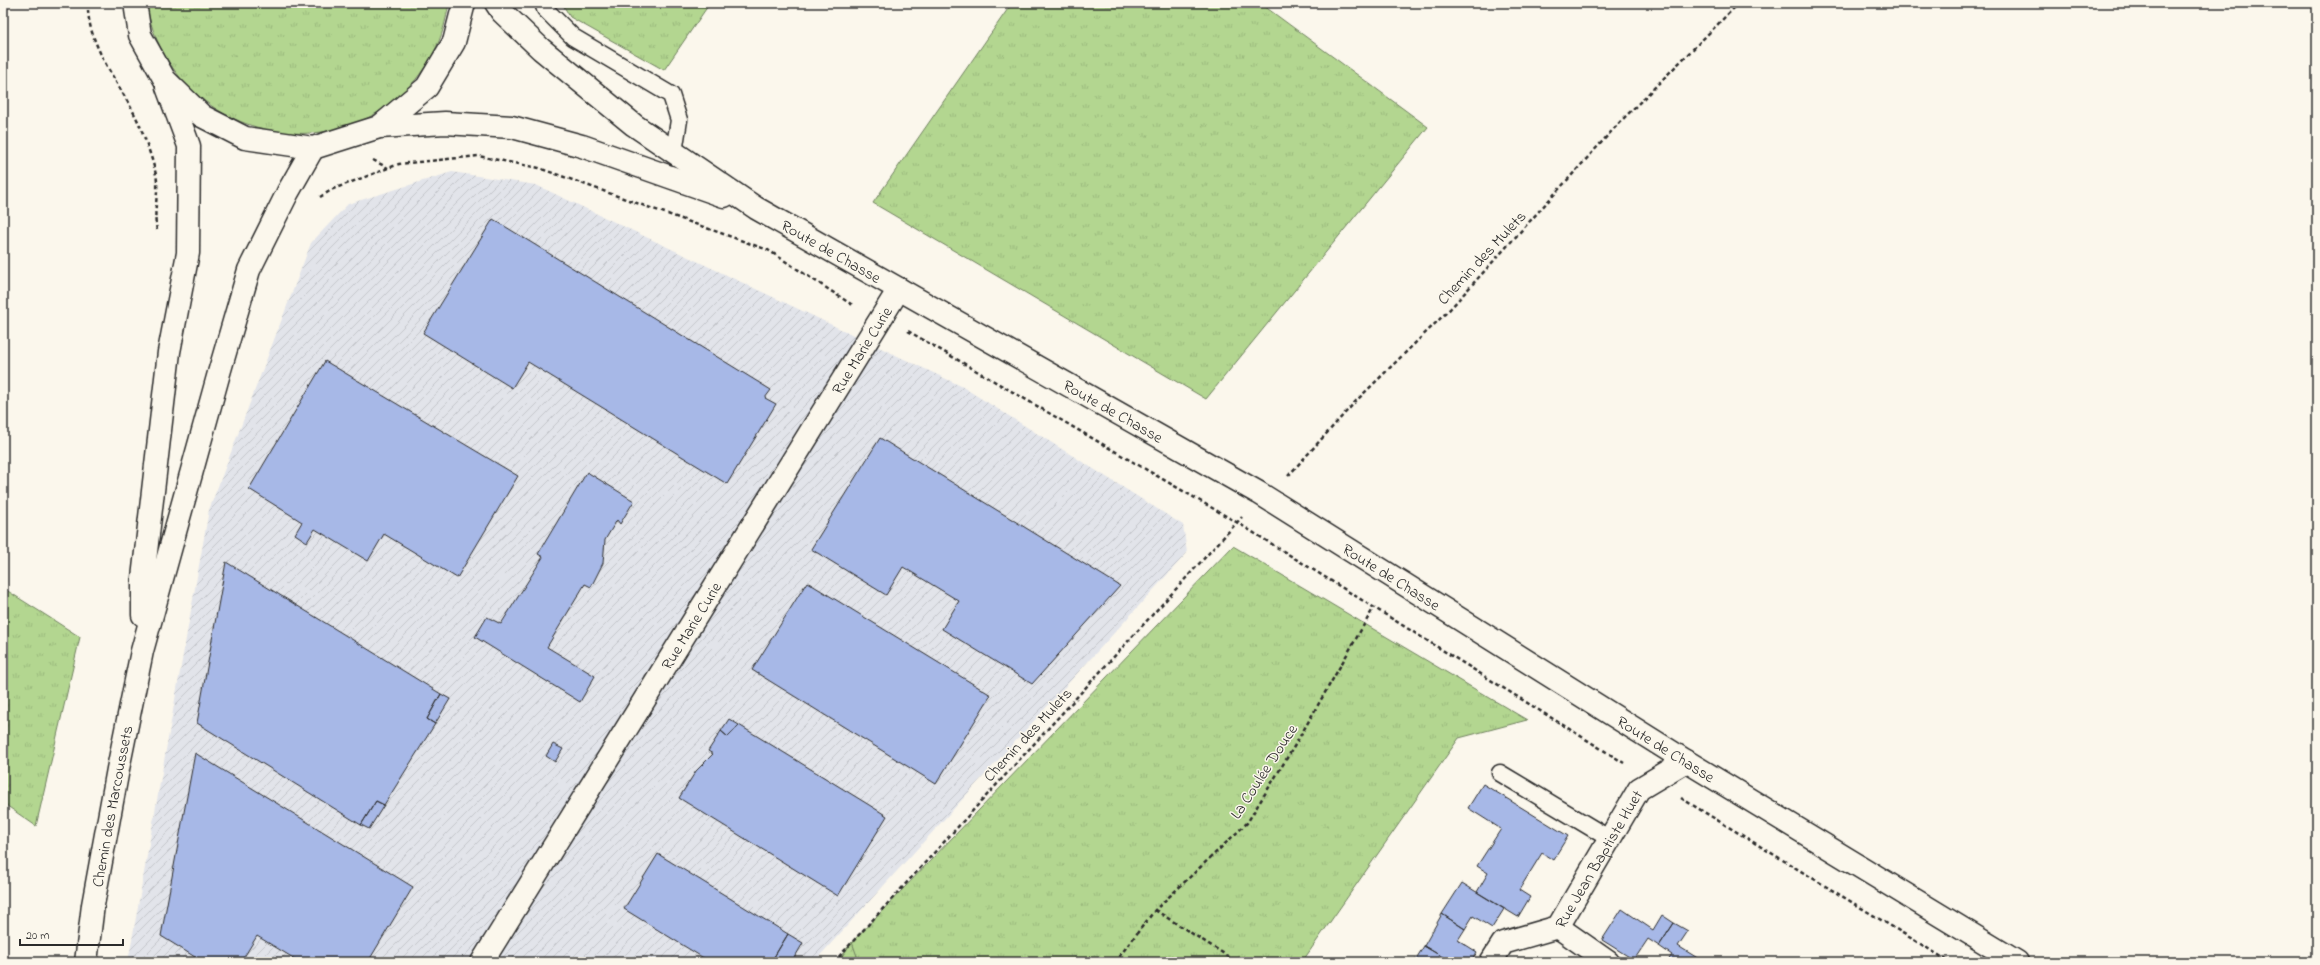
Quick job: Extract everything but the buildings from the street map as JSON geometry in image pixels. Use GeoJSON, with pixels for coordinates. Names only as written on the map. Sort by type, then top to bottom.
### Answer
{"type":"FeatureCollection","features":[{"type":"Feature","properties":{"kind":"main road"},"geometry":{"type":"LineString","coordinates":[[134,3],[140,35],[164,80],[189,146],[188,253],[169,352],[144,570],[142,651]]}},
{"type":"Feature","properties":{"kind":"main road"},"geometry":{"type":"LineString","coordinates":[[379,127],[427,87],[454,42],[464,3]]}},
{"type":"Feature","properties":{"kind":"main road"},"geometry":{"type":"LineString","coordinates":[[496,3],[502,12],[541,49],[634,125],[756,208]]}},
{"type":"Feature","properties":{"kind":"main road"},"geometry":{"type":"LineString","coordinates":[[164,80],[202,116],[245,138],[313,148],[339,142],[379,127],[445,123],[512,127],[582,146],[756,208]]}},
{"type":"Feature","properties":{"kind":"main road"},"geometry":{"type":"LineString","coordinates":[[142,651],[249,270],[288,192],[313,148]]}},
{"type":"Feature","properties":{"kind":"main road","name":"Route de Chasse"},"geometry":{"type":"LineString","coordinates":[[756,208],[1263,496],[1686,761],[2017,962]]}},
{"type":"Feature","properties":{"kind":"main road","name":"Rue Marie Curie"},"geometry":{"type":"LineString","coordinates":[[482,962],[899,289]]}},
{"type":"Feature","properties":{"kind":"main road","name":"Chemin des Marcoussets"},"geometry":{"type":"LineString","coordinates":[[86,962],[93,905],[115,784],[142,651]]}},
{"type":"Feature","properties":{"kind":"main road","name":"Rue Jean Baptiste Huet"},"geometry":{"type":"LineString","coordinates":[[1491,962],[1503,943],[1558,927],[1639,789],[1686,761]]}},
{"type":"Feature","properties":{"kind":"main road"},"geometry":{"type":"LineString","coordinates":[[1558,927],[1608,962]]}},
{"type":"Feature","properties":{"kind":"lane"},"geometry":{"type":"LineString","coordinates":[[543,3],[544,9],[573,37],[671,95],[679,120],[674,152]]}},
{"type":"Feature","properties":{"kind":"lane"},"geometry":{"type":"LineString","coordinates":[[1500,773],[1610,839]]}},
{"type":"Feature","properties":{"kind":"path"},"geometry":{"type":"LineString","coordinates":[[88,3],[93,31],[100,49],[113,80],[140,126],[157,180],[155,220],[158,233]]}},
{"type":"Feature","properties":{"kind":"path","name":"Chemin des Mulets"},"geometry":{"type":"LineString","coordinates":[[834,962],[1263,496],[1356,401],[1450,309],[1620,122],[1738,3]]}},
{"type":"Feature","properties":{"kind":"path"},"geometry":{"type":"LineString","coordinates":[[314,201],[333,189],[400,164],[478,156],[539,168],[768,250],[857,308],[880,320],[911,332],[1238,523],[1373,609],[1950,962]]}},
{"type":"Feature","properties":{"kind":"path","name":"Chemin des Mulets"},"geometry":{"type":"LineString","coordinates":[[1238,523],[1263,496]]}},
{"type":"Feature","properties":{"kind":"path","name":"La Coulée Douce"},"geometry":{"type":"LineString","coordinates":[[1115,962],[1155,910],[1248,823],[1295,746],[1373,609]]}},
{"type":"Feature","properties":{"kind":"path"},"geometry":{"type":"LineString","coordinates":[[1155,910],[1237,962]]}},
{"type":"Feature","properties":{"kind":"shaded area"},"geometry":{"type":"Polygon","coordinates":[[[452,172],[536,185],[961,386],[1183,525],[1187,553],[814,962],[128,962],[209,510],[311,243],[348,204],[452,172]]]}},
{"type":"Feature","properties":{"kind":"green space"},"geometry":{"type":"Polygon","coordinates":[[[146,3],[449,3],[447,16],[434,52],[403,93],[363,120],[319,132],[274,131],[230,117],[192,90],[163,52],[146,3]]]}},
{"type":"Feature","properties":{"kind":"green space"},"geometry":{"type":"Polygon","coordinates":[[[562,3],[710,3],[664,70],[570,17],[562,3]]]}},
{"type":"Feature","properties":{"kind":"green space"},"geometry":{"type":"Polygon","coordinates":[[[1012,3],[1260,3],[1428,127],[1206,399],[873,203],[1012,3]]]}},
{"type":"Feature","properties":{"kind":"green space"},"geometry":{"type":"Polygon","coordinates":[[[1233,546],[1527,720],[1459,738],[1302,962],[836,962],[852,942],[1233,546]]]}},
{"type":"Feature","properties":{"kind":"green space"},"geometry":{"type":"Polygon","coordinates":[[[3,588],[80,637],[36,826],[3,803],[3,588]]]}},
{"type":"Feature","properties":{"kind":"green space"},"geometry":{"type":"Polygon","coordinates":[[[852,942],[859,962],[838,962],[852,942]]]}}]}
